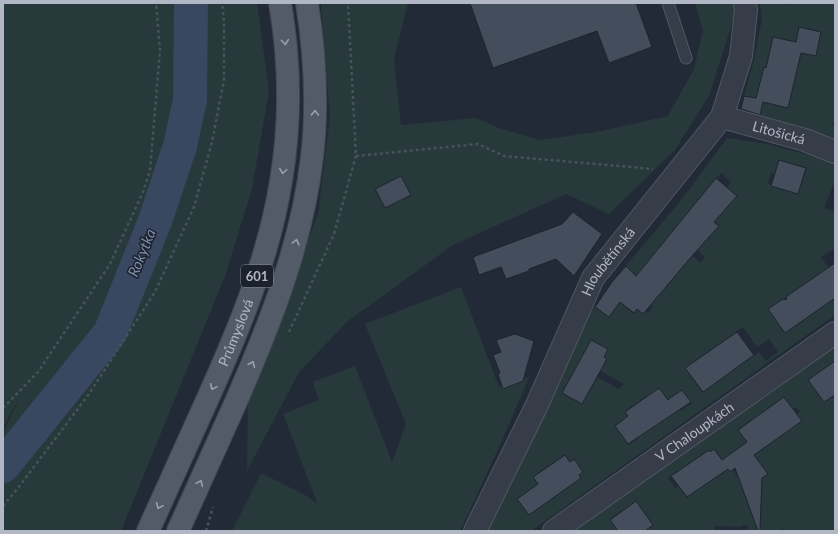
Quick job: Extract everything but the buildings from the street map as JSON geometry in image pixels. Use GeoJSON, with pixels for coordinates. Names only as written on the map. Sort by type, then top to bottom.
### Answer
{"type":"FeatureCollection","features":[{"type":"Feature","properties":{"kind":"main road","name":"Průmyslová"},"geometry":{"type":"LineString","coordinates":[[148,531],[234,339],[257,277],[271,231],[281,182],[287,131],[287,81],[284,31],[280,3]]}},
{"type":"Feature","properties":{"kind":"main road","name":"Průmyslová"},"geometry":{"type":"LineString","coordinates":[[178,531],[248,375],[268,326],[292,255],[298,232],[311,164],[314,130],[315,79],[307,3]]}},
{"type":"Feature","properties":{"kind":"street","name":"Hloubětínská"},"geometry":{"type":"LineString","coordinates":[[475,531],[536,407],[593,278],[722,117],[741,56],[746,10],[745,3]]}},
{"type":"Feature","properties":{"kind":"street","name":"Litošická"},"geometry":{"type":"LineString","coordinates":[[722,117],[805,140],[835,152]]}},
{"type":"Feature","properties":{"kind":"street","name":"V Chaloupkách"},"geometry":{"type":"LineString","coordinates":[[554,531],[835,333]]}},
{"type":"Feature","properties":{"kind":"lane"},"geometry":{"type":"LineString","coordinates":[[668,3],[686,58]]}},
{"type":"Feature","properties":{"kind":"path"},"geometry":{"type":"LineString","coordinates":[[3,408],[38,372],[110,264],[143,192],[150,171],[160,50],[156,3]]}},
{"type":"Feature","properties":{"kind":"path"},"geometry":{"type":"LineString","coordinates":[[3,506],[89,394],[155,292],[194,207],[212,142],[224,80],[224,21],[222,3]]}},
{"type":"Feature","properties":{"kind":"path"},"geometry":{"type":"LineString","coordinates":[[348,3],[356,156],[478,144],[504,156],[679,172]]}},
{"type":"Feature","properties":{"kind":"shaded area"},"geometry":{"type":"Polygon","coordinates":[[[3,3],[257,3],[269,91],[252,189],[225,276],[121,531],[3,531],[3,433],[21,395],[3,427],[3,3]]]}},
{"type":"Feature","properties":{"kind":"shaded area"},"geometry":{"type":"Polygon","coordinates":[[[321,3],[408,3],[394,59],[401,125],[476,118],[499,128],[539,140],[597,132],[668,116],[694,69],[703,30],[695,3],[734,3],[736,11],[709,96],[675,150],[609,214],[566,194],[453,245],[348,321],[299,372],[247,471],[248,399],[318,214],[330,117],[321,3]],[[375,189],[385,208],[410,195],[375,189]]]}},
{"type":"Feature","properties":{"kind":"shaded area"},"geometry":{"type":"Polygon","coordinates":[[[760,3],[788,3],[789,5],[801,3],[835,3],[835,119],[832,125],[835,127],[835,144],[758,124],[762,105],[744,96],[753,64],[762,19],[760,3]],[[799,27],[796,42],[773,37],[766,68],[764,67],[758,101],[787,107],[800,53],[815,56],[821,32],[799,27]]]}},
{"type":"Feature","properties":{"kind":"shaded area"},"geometry":{"type":"Polygon","coordinates":[[[727,138],[767,144],[835,163],[835,181],[824,208],[835,212],[835,250],[834,249],[821,257],[835,277],[835,315],[531,531],[483,531],[564,360],[594,307],[601,298],[595,307],[609,317],[618,304],[604,293],[621,271],[689,190],[727,138]],[[779,160],[775,174],[771,173],[768,183],[772,184],[772,186],[798,193],[806,168],[779,160]],[[721,173],[699,199],[709,237],[718,226],[714,222],[737,196],[727,187],[731,182],[721,173]],[[674,230],[668,237],[701,263],[705,257],[698,251],[699,249],[674,230]],[[626,266],[619,274],[629,302],[626,307],[634,313],[637,309],[643,314],[645,311],[648,313],[653,307],[651,305],[678,272],[636,276],[626,266]],[[816,276],[768,309],[789,330],[833,300],[816,276]],[[743,327],[685,368],[702,392],[759,352],[766,361],[778,352],[769,339],[757,347],[743,327]],[[591,340],[563,393],[582,404],[597,377],[619,389],[624,384],[600,371],[607,359],[604,357],[608,349],[591,340]],[[659,388],[625,411],[628,416],[615,426],[629,445],[638,439],[637,437],[668,400],[659,388]],[[682,390],[671,397],[681,411],[692,403],[682,390]],[[565,455],[533,477],[581,478],[579,475],[582,472],[570,462],[565,455]],[[536,486],[518,498],[529,514],[536,486]]]}},
{"type":"Feature","properties":{"kind":"shaded area"},"geometry":{"type":"Polygon","coordinates":[[[461,287],[499,387],[529,377],[460,531],[232,531],[261,473],[309,497],[318,505],[283,414],[319,400],[313,382],[355,366],[392,462],[406,424],[365,324],[461,287]]]}},
{"type":"Feature","properties":{"kind":"shaded area"},"geometry":{"type":"Polygon","coordinates":[[[835,343],[835,361],[808,380],[824,402],[835,395],[835,531],[784,531],[784,529],[781,529],[780,531],[748,531],[748,525],[742,525],[742,527],[715,526],[714,531],[645,531],[653,525],[636,501],[610,519],[618,531],[569,531],[835,343]],[[784,397],[751,423],[749,421],[738,429],[747,442],[800,412],[796,407],[793,409],[784,397]],[[715,449],[710,452],[709,450],[668,478],[675,488],[678,486],[687,497],[724,471],[724,462],[715,449]],[[757,459],[745,467],[727,461],[737,476],[767,474],[757,459]],[[762,490],[745,495],[752,511],[761,512],[762,490]]]}},
{"type":"Feature","properties":{"kind":"waterway","name":"Rokytka"},"geometry":{"type":"LineString","coordinates":[[3,466],[110,333],[155,221],[180,146],[190,100],[191,3]]}}]}
